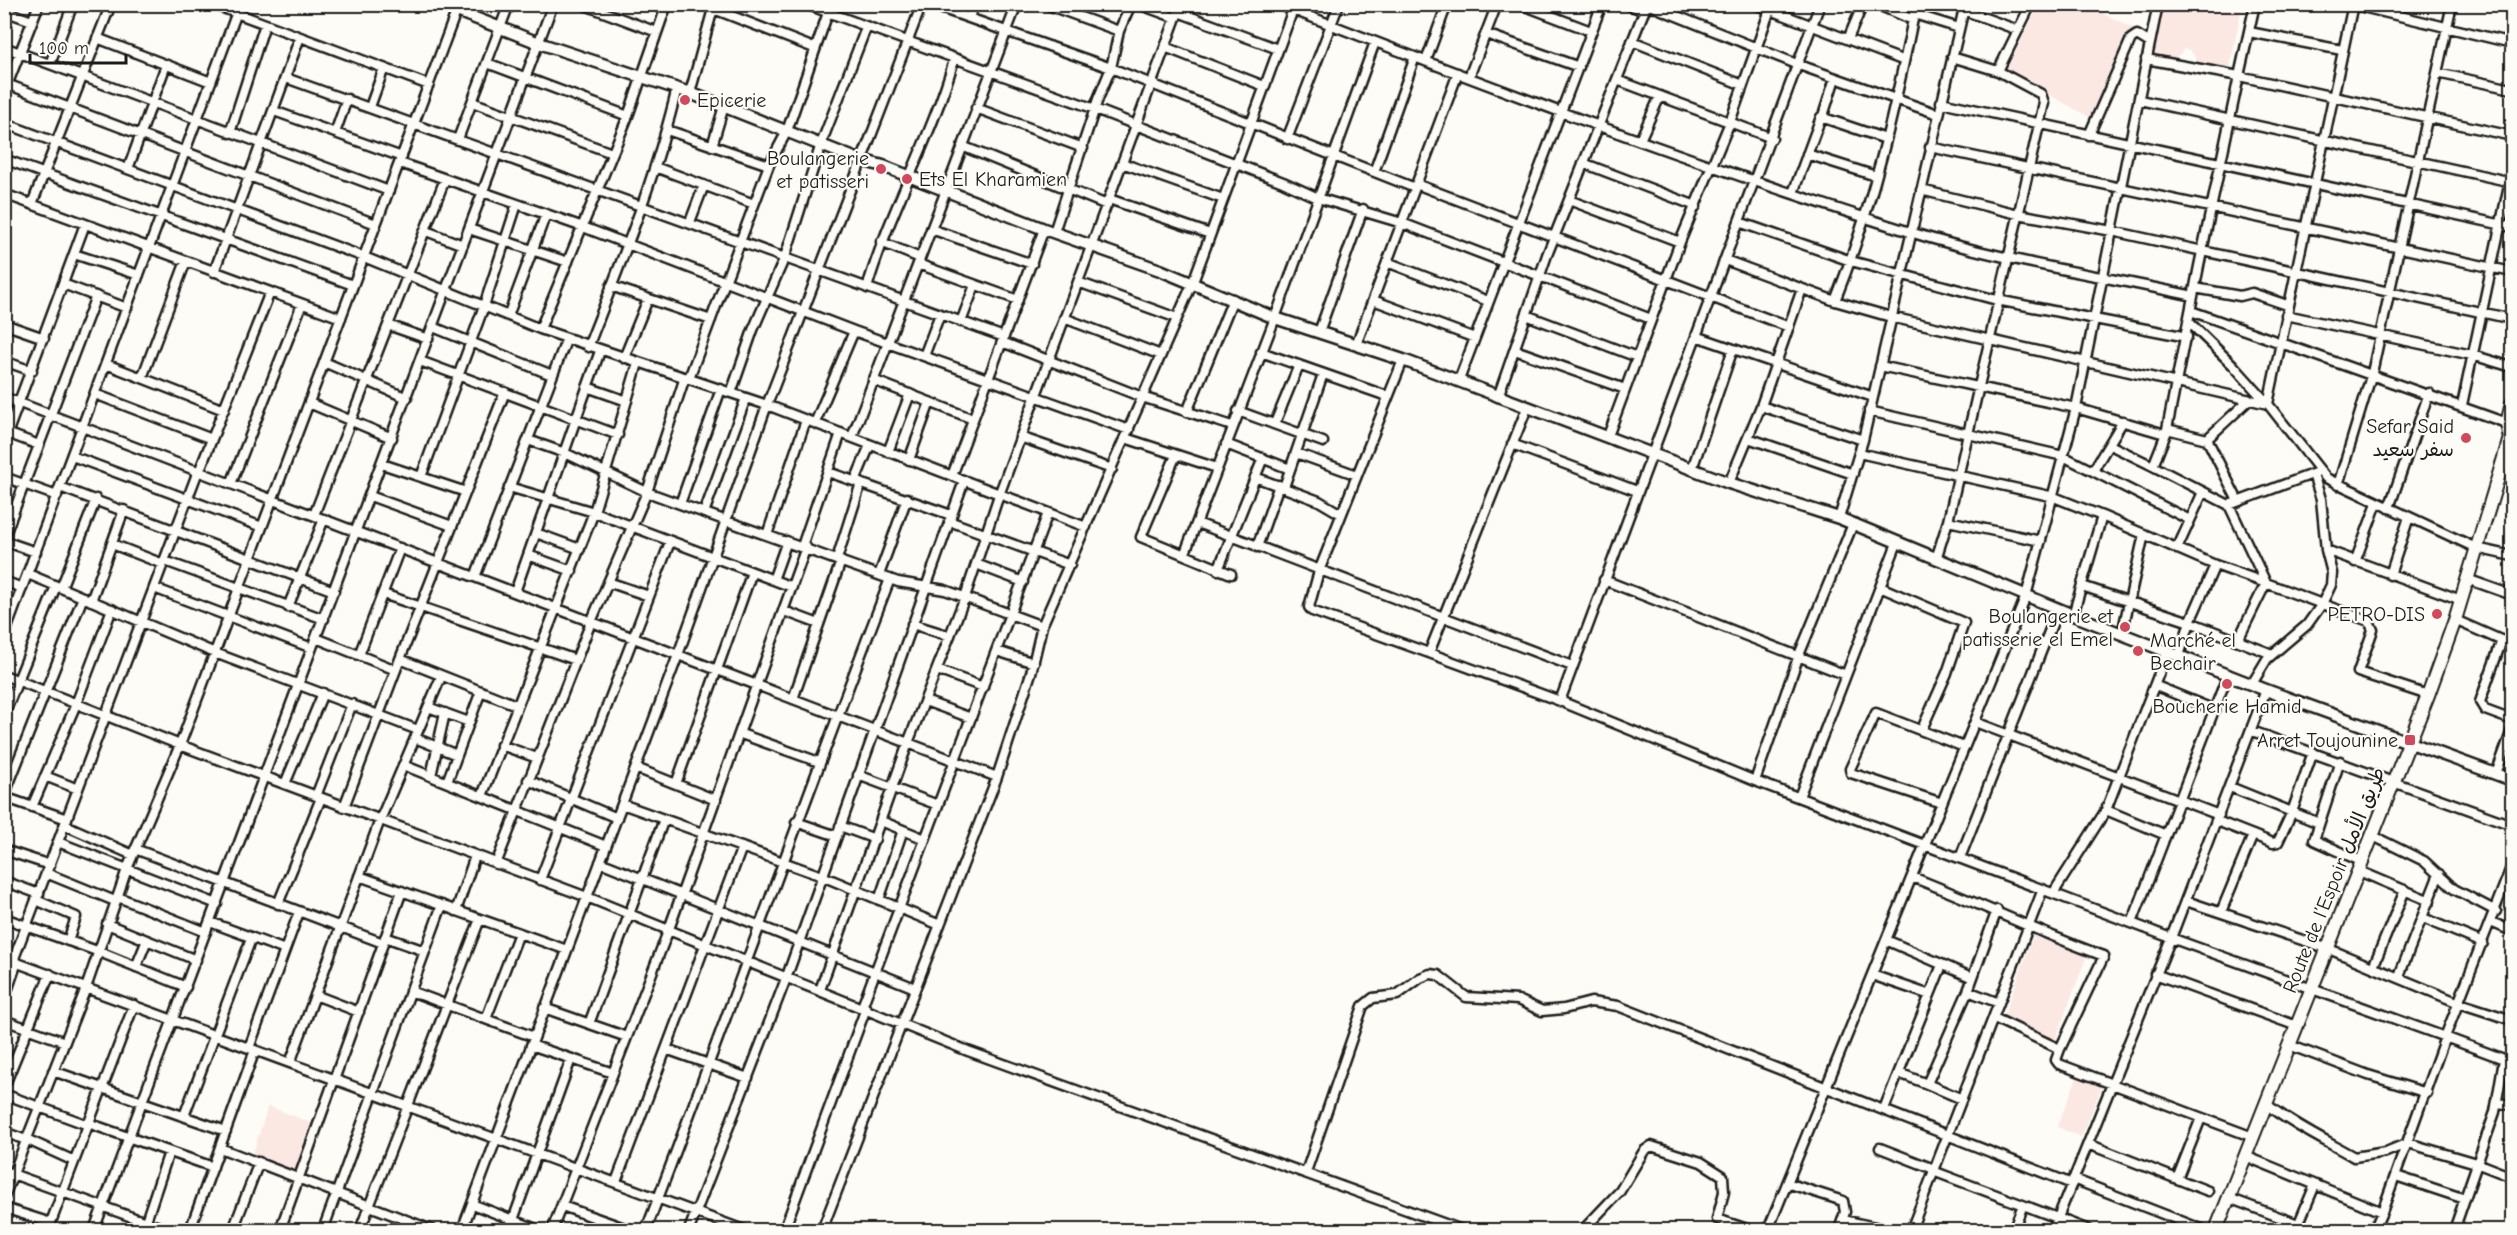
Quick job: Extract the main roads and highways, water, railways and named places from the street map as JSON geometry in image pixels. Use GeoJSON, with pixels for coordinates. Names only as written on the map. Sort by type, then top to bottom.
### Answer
{"type":"FeatureCollection","features":[{"type":"Feature","properties":{"kind":"highway","name":"Route de l’Espoir طريق الأمل"},"geometry":{"type":"LineString","coordinates":[[2216,1230],[2410,742],[2456,620],[2476,548],[2507,465],[2512,403]]}},
{"type":"Feature","properties":{"kind":"main road"},"geometry":{"type":"LineString","coordinates":[[439,4],[458,7],[539,43],[677,88],[1049,230],[1193,282],[1275,318],[1459,380],[1498,397],[1608,436],[1651,455],[1729,483],[1839,518],[2073,615],[2266,690],[2512,780]]}},
{"type":"Feature","properties":{"kind":"place","name":"Epicerie"},"geometry":{"type":"Point","coordinates":[685,100]}},
{"type":"Feature","properties":{"kind":"place","name":"Boulangerie et patisseri"},"geometry":{"type":"Point","coordinates":[881,169]}},
{"type":"Feature","properties":{"kind":"place","name":"Ets El Kharamien"},"geometry":{"type":"Point","coordinates":[907,179]}},
{"type":"Feature","properties":{"kind":"place","name":"Sefar Said سفر سعيد"},"geometry":{"type":"Point","coordinates":[2466,438]}},
{"type":"Feature","properties":{"kind":"place","name":"PETRO-DIS"},"geometry":{"type":"Point","coordinates":[2437,614]}},
{"type":"Feature","properties":{"kind":"place","name":"Boulangerie et patisserie el Emel"},"geometry":{"type":"Point","coordinates":[2125,627]}},
{"type":"Feature","properties":{"kind":"place","name":"Marché el Bechair"},"geometry":{"type":"Point","coordinates":[2138,651]}},
{"type":"Feature","properties":{"kind":"place","name":"Boucherie Hamid"},"geometry":{"type":"Point","coordinates":[2227,684]}},
{"type":"Feature","properties":{"kind":"place","name":"Arret Toujounine"},"geometry":{"type":"Point","coordinates":[2410,740]}}]}
